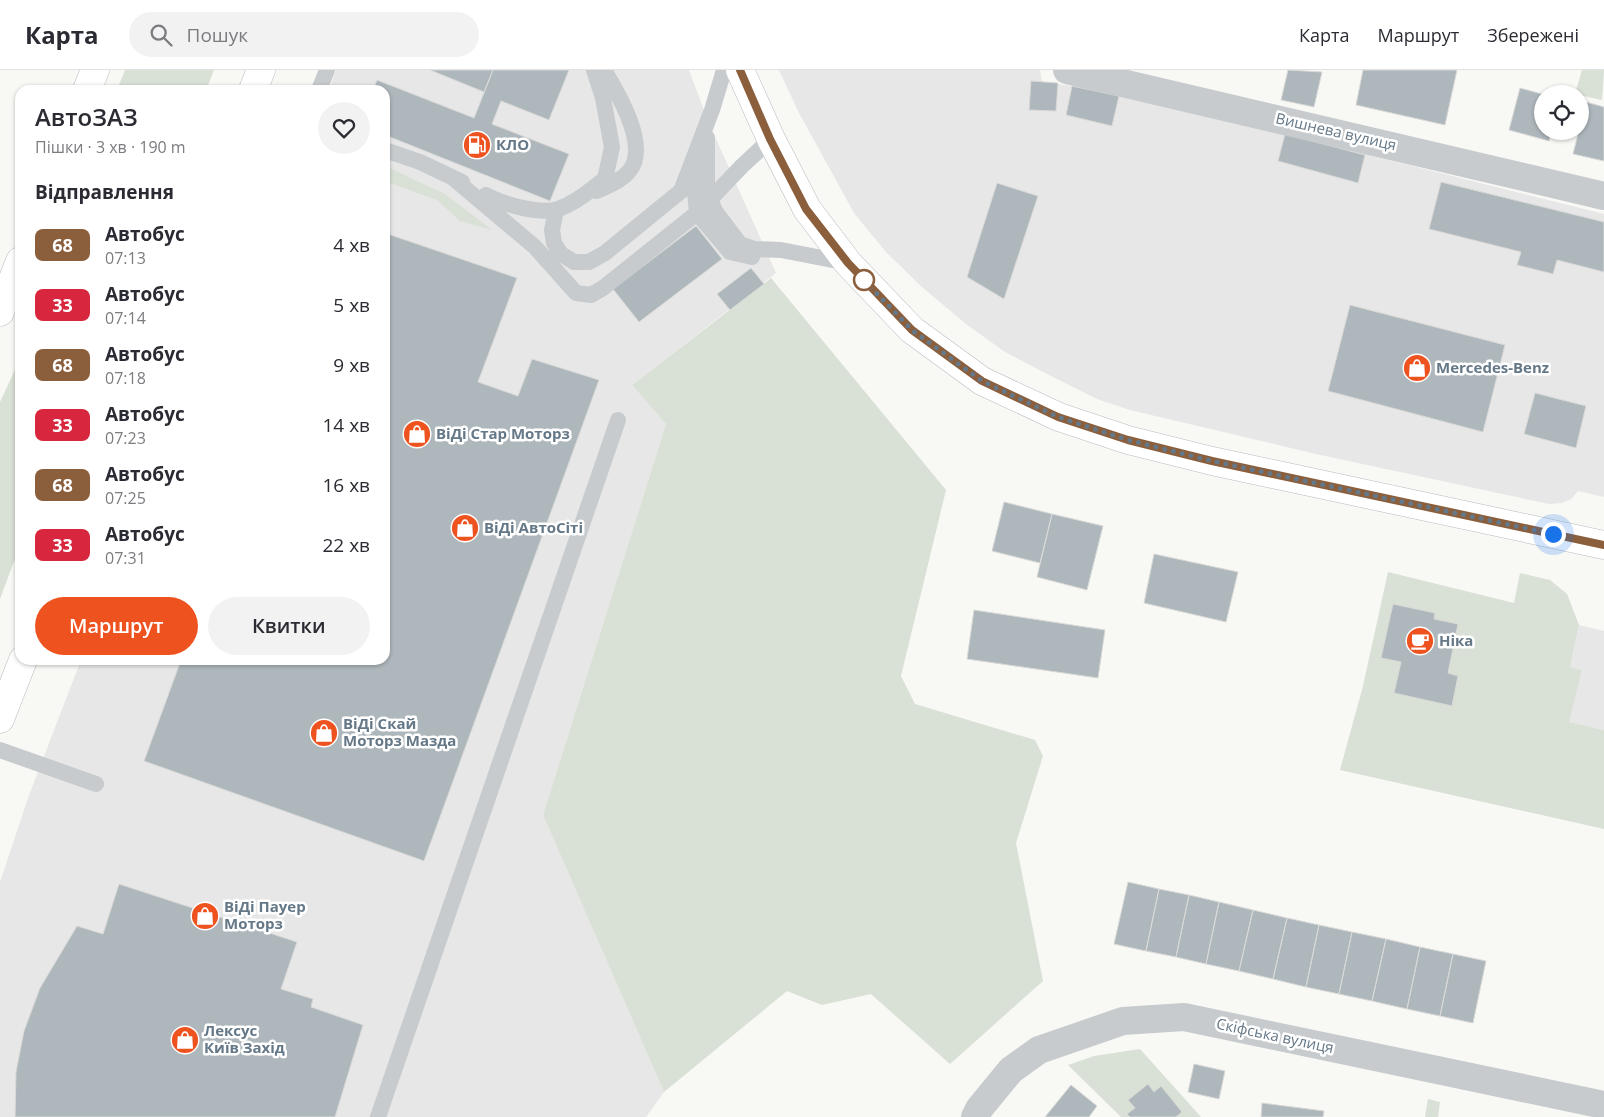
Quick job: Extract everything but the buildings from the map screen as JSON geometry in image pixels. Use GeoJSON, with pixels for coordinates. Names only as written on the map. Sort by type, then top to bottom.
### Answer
{"type":"FeatureCollection","features":[{"type":"Feature","properties":{"kind":"main road"},"geometry":{"type":"LineString","coordinates":[[89,85],[95,70]]}},
{"type":"Feature","properties":{"kind":"main road"},"geometry":{"type":"LineString","coordinates":[[256,85],[261,70]]}},
{"type":"Feature","properties":{"kind":"main road"},"geometry":{"type":"LineString","coordinates":[[740,70],[770,139],[806,209],[848,263],[912,330],[982,381],[1058,417],[1128,440],[1212,461],[1604,545]]}},
{"type":"Feature","properties":{"kind":"main road"},"geometry":{"type":"LineString","coordinates":[[0,312],[15,274]]}},
{"type":"Feature","properties":{"kind":"main road"},"geometry":{"type":"LineString","coordinates":[[0,719],[21,665]]}},
{"type":"Feature","properties":{"kind":"street","name":"Вишнева вулиця"},"geometry":{"type":"LineString","coordinates":[[1067,70],[1604,196]]}},
{"type":"Feature","properties":{"kind":"street","name":"Скіфська вулиця"},"geometry":{"type":"LineString","coordinates":[[975,1117],[979,1109],[1010,1070],[1039,1050],[1123,1021],[1184,1017],[1604,1105]]}},
{"type":"Feature","properties":{"kind":"lane"},"geometry":{"type":"LineString","coordinates":[[321,85],[327,70]]}},
{"type":"Feature","properties":{"kind":"lane"},"geometry":{"type":"LineString","coordinates":[[575,201],[605,179],[612,148],[603,98],[594,70]]}},
{"type":"Feature","properties":{"kind":"lane"},"geometry":{"type":"LineString","coordinates":[[390,152],[454,178],[503,204],[556,210],[613,184],[630,170],[637,147],[628,116],[604,70]]}},
{"type":"Feature","properties":{"kind":"lane"},"geometry":{"type":"LineString","coordinates":[[556,210],[552,230],[554,243],[561,254],[574,262],[589,262],[606,253],[681,191],[708,121],[724,70]]}},
{"type":"Feature","properties":{"kind":"lane"},"geometry":{"type":"LineString","coordinates":[[708,121],[706,150],[707,186],[710,201],[715,212],[740,244],[754,249],[781,250],[848,263]]}},
{"type":"Feature","properties":{"kind":"lane"},"geometry":{"type":"LineString","coordinates":[[454,178],[536,247],[576,293],[591,295],[603,288],[697,213],[770,139]]}},
{"type":"Feature","properties":{"kind":"lane"},"geometry":{"type":"LineString","coordinates":[[706,150],[695,192],[697,213],[730,252],[754,257],[781,250]]}},
{"type":"Feature","properties":{"kind":"lane"},"geometry":{"type":"LineString","coordinates":[[378,1117],[618,420]]}},
{"type":"Feature","properties":{"kind":"lane"},"geometry":{"type":"LineString","coordinates":[[0,750],[96,784]]}},
{"type":"Feature","properties":{"kind":"shaded area"},"geometry":{"type":"Polygon","coordinates":[[[125,70],[214,70],[208,85],[119,85],[125,70]]]}},
{"type":"Feature","properties":{"kind":"shaded area"},"geometry":{"type":"Polygon","coordinates":[[[336,70],[689,70],[708,121],[776,273],[632,385],[666,424],[543,815],[664,1092],[646,1117],[0,1117],[0,882],[28,798],[79,665],[390,665],[390,85],[331,85],[336,70]]]}},
{"type":"Feature","properties":{"kind":"shaded area"},"geometry":{"type":"Polygon","coordinates":[[[779,70],[1040,70],[1042,82],[1072,86],[1285,134],[1604,214],[1604,497],[1578,491],[1571,499],[1562,503],[1549,504],[1316,454],[1130,410],[1097,399],[1053,377],[1005,352],[966,324],[922,287],[886,252],[854,213],[798,111],[779,70]]]}},
{"type":"Feature","properties":{"kind":"shaded area"},"geometry":{"type":"Polygon","coordinates":[[[1582,70],[1604,70],[1602,100],[1589,97],[1589,85],[1578,85],[1582,70]]]}},
{"type":"Feature","properties":{"kind":"shaded area"},"geometry":{"type":"Polygon","coordinates":[[[390,168],[445,194],[492,230],[460,221],[437,200],[390,183],[390,168]]]}},
{"type":"Feature","properties":{"kind":"shaded area"},"geometry":{"type":"Polygon","coordinates":[[[771,278],[946,490],[901,676],[915,704],[1035,740],[1043,756],[1016,843],[1043,981],[950,1064],[871,994],[822,1005],[787,991],[664,1092],[543,815],[666,424],[632,385],[771,278]]]}},
{"type":"Feature","properties":{"kind":"shaded area"},"geometry":{"type":"Polygon","coordinates":[[[15,370],[15,558],[0,599],[0,402],[15,370]]]}},
{"type":"Feature","properties":{"kind":"shaded area"},"geometry":{"type":"Polygon","coordinates":[[[1388,572],[1514,603],[1520,573],[1550,580],[1567,594],[1579,625],[1570,667],[1582,670],[1569,722],[1604,730],[1604,829],[1340,770],[1363,686],[1388,572]]]}},
{"type":"Feature","properties":{"kind":"shaded area"},"geometry":{"type":"Polygon","coordinates":[[[1579,625],[1604,631],[1604,730],[1568,722],[1582,670],[1570,667],[1579,625]]]}},
{"type":"Feature","properties":{"kind":"shaded area"},"geometry":{"type":"Polygon","coordinates":[[[1140,1049],[1201,1117],[1121,1117],[1068,1065],[1094,1056],[1140,1049]]]}},
{"type":"Feature","properties":{"kind":"shaded area"},"geometry":{"type":"Polygon","coordinates":[[[1428,1099],[1440,1102],[1438,1117],[1425,1117],[1428,1099]]]}},
{"type":"Feature","properties":{"kind":"bus line","name":"68"},"geometry":{"type":"LineString","coordinates":[[740,70],[770,139],[806,209],[848,263],[912,330],[982,381],[1058,417],[1128,440],[1212,461],[1604,545]]}},
{"type":"Feature","properties":{"kind":"place","name":"КЛО"},"geometry":{"type":"Point","coordinates":[477,145]}},
{"type":"Feature","properties":{"kind":"place","name":"Mercedes-Benz"},"geometry":{"type":"Point","coordinates":[1417,368]}},
{"type":"Feature","properties":{"kind":"place","name":"ВіДі Стар Моторз"},"geometry":{"type":"Point","coordinates":[417,434]}},
{"type":"Feature","properties":{"kind":"place","name":"ВіДі АвтоСіті"},"geometry":{"type":"Point","coordinates":[465,528]}},
{"type":"Feature","properties":{"kind":"place","name":"Ніка"},"geometry":{"type":"Point","coordinates":[1420,641]}},
{"type":"Feature","properties":{"kind":"place","name":"ВіДі Скай Моторз Мазда"},"geometry":{"type":"Point","coordinates":[324,733]}},
{"type":"Feature","properties":{"kind":"place","name":"ВіДі Пауер Моторз"},"geometry":{"type":"Point","coordinates":[205,916]}},
{"type":"Feature","properties":{"kind":"place","name":"Лексус Київ Захід"},"geometry":{"type":"Point","coordinates":[185,1040]}},
{"type":"Feature","properties":{"kind":"route"},"geometry":{"type":"LineString","coordinates":[[864,280],[861,277],[912,330],[982,381],[1058,417],[1128,440],[1212,461],[1553,534]]}}]}
